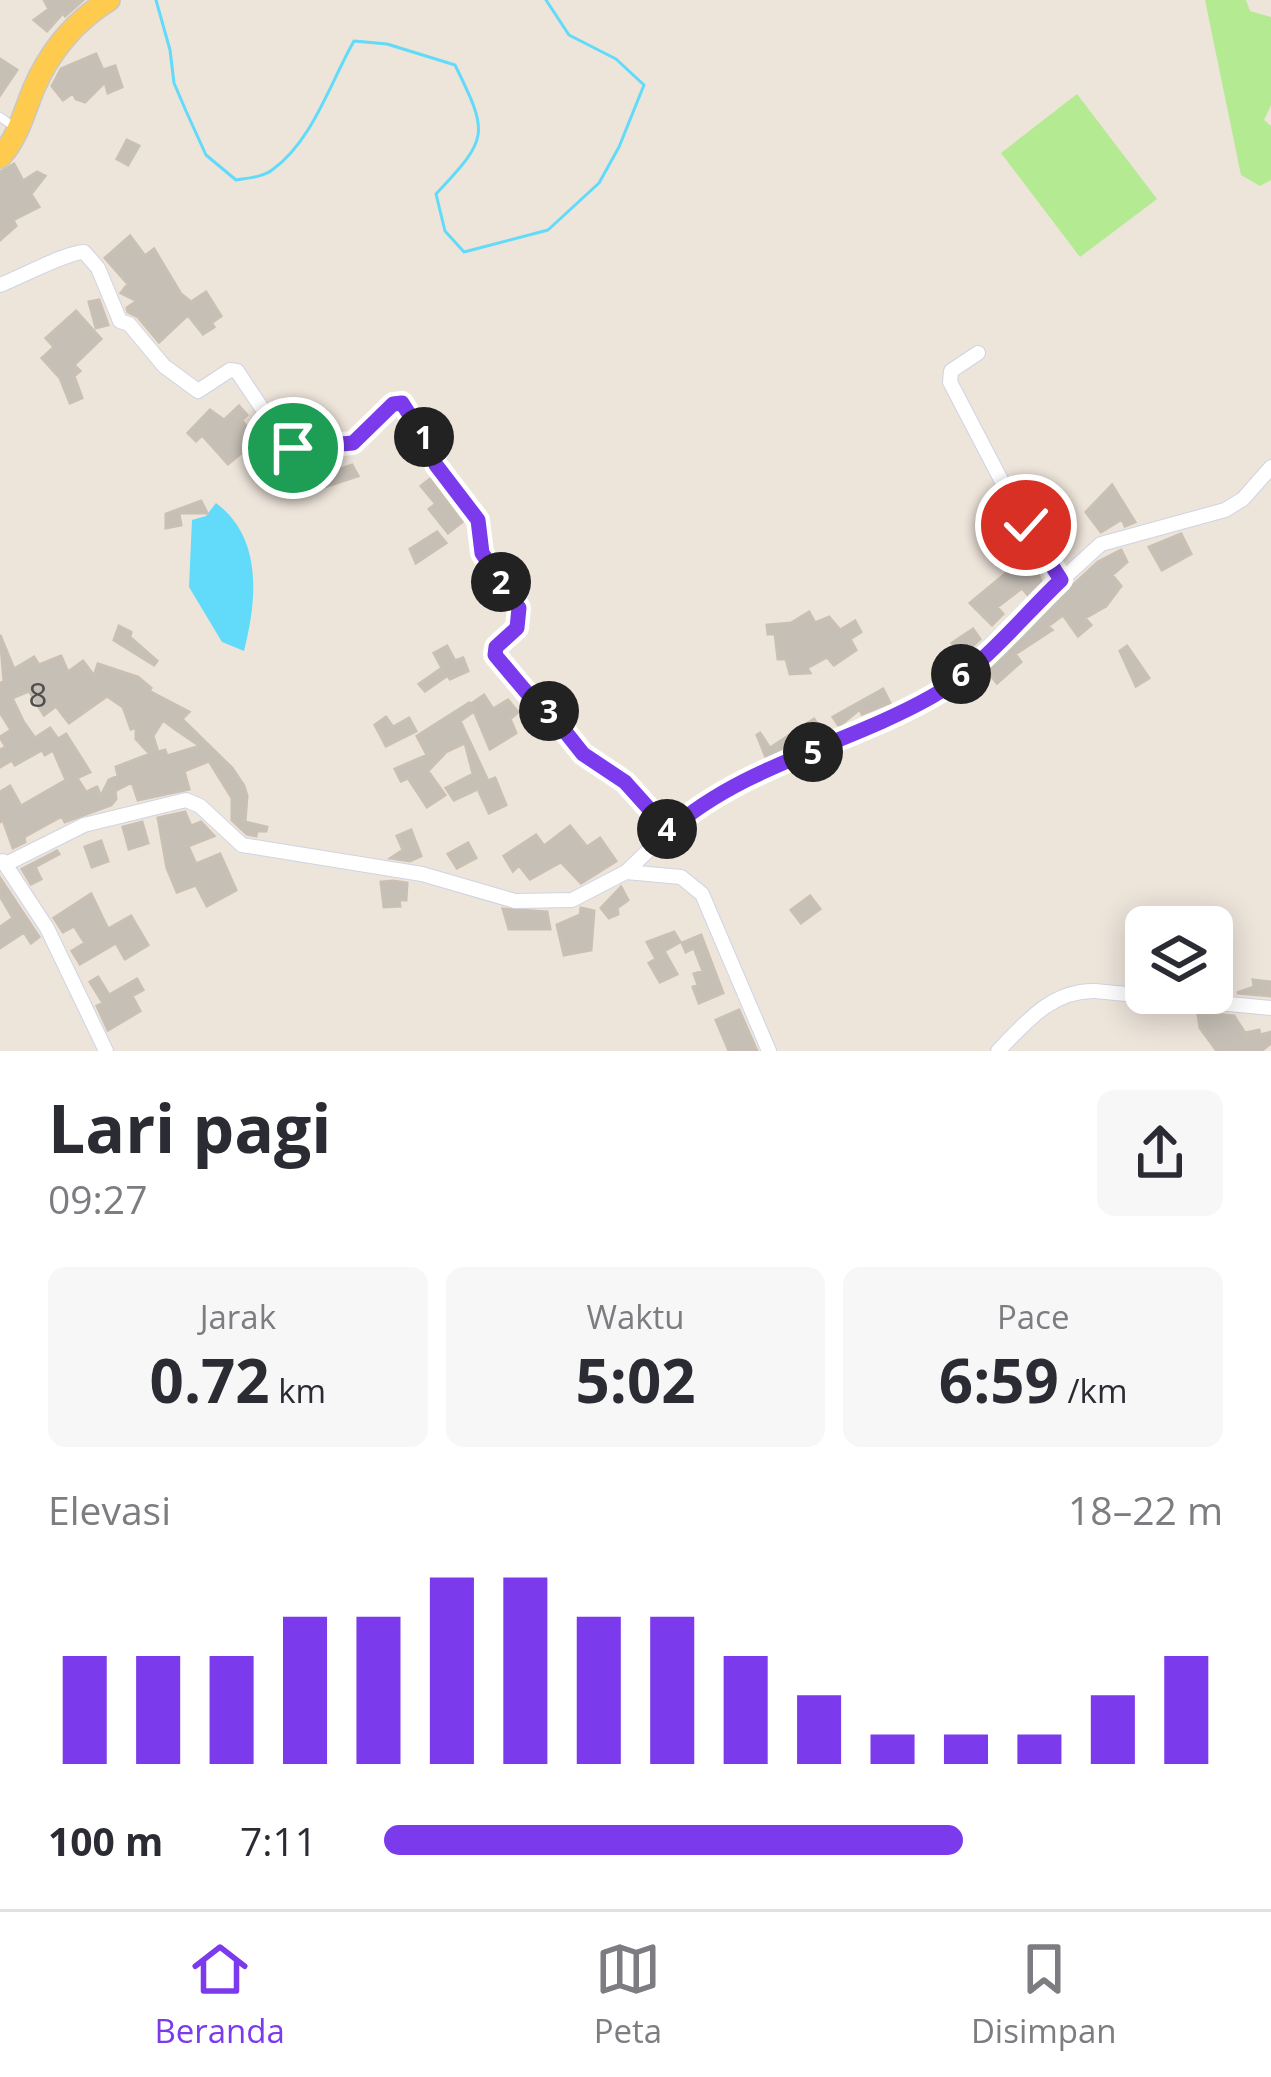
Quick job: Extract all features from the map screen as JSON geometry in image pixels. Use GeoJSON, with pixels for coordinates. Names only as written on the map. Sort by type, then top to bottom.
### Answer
{"type":"FeatureCollection","features":[{"type":"Feature","properties":{"kind":"main road"},"geometry":{"type":"LineString","coordinates":[[0,158],[9,123],[57,47],[109,0]]}},
{"type":"Feature","properties":{"kind":"street"},"geometry":{"type":"LineString","coordinates":[[0,285],[76,251],[84,252],[98,268],[120,321],[129,324],[168,369],[198,391],[237,370],[265,412],[275,444],[299,449],[353,443],[393,404],[402,403],[436,465],[478,520],[482,553],[519,608],[517,628],[496,647],[495,655],[583,754],[625,782],[669,831]]}},
{"type":"Feature","properties":{"kind":"street"},"geometry":{"type":"LineString","coordinates":[[978,353],[951,371],[950,382],[1021,518],[1061,580]]}},
{"type":"Feature","properties":{"kind":"street"},"geometry":{"type":"LineString","coordinates":[[106,1051],[55,944],[3,862],[84,826],[185,800],[200,806],[242,845],[422,874],[515,901],[572,900],[626,872],[669,831],[756,775],[935,695],[1110,540],[1236,505],[1271,467]]}},
{"type":"Feature","properties":{"kind":"street"},"geometry":{"type":"LineString","coordinates":[[626,872],[681,877],[702,894],[769,1051]]}},
{"type":"Feature","properties":{"kind":"street"},"geometry":{"type":"LineString","coordinates":[[998,1051],[1047,1004],[1074,992],[1271,1008]]}},
{"type":"Feature","properties":{"kind":"green space"},"geometry":{"type":"Polygon","coordinates":[[[1205,0],[1246,0],[1250,11],[1271,17],[1271,105],[1264,120],[1271,126],[1271,180],[1260,186],[1241,175],[1205,0]]]}},
{"type":"Feature","properties":{"kind":"green space"},"geometry":{"type":"Polygon","coordinates":[[[1077,94],[1157,199],[1080,257],[1001,153],[1077,94]]]}},
{"type":"Feature","properties":{"kind":"water"},"geometry":{"type":"Polygon","coordinates":[[[216,503],[231,517],[249,552],[252,611],[244,651],[222,642],[189,587],[192,520],[206,516],[216,503]]]}},
{"type":"Feature","properties":{"kind":"building"},"geometry":{"type":"Polygon","coordinates":[[[44,0],[83,0],[47,31],[34,20],[49,9],[44,0]]]}},
{"type":"Feature","properties":{"kind":"building"},"geometry":{"type":"Polygon","coordinates":[[[96,54],[103,70],[115,66],[122,87],[108,93],[105,82],[85,102],[73,93],[63,100],[52,86],[61,69],[96,54]]]}},
{"type":"Feature","properties":{"kind":"building"},"geometry":{"type":"Polygon","coordinates":[[[0,59],[17,70],[0,95],[0,59]]]}},
{"type":"Feature","properties":{"kind":"building"},"geometry":{"type":"Polygon","coordinates":[[[127,140],[139,146],[128,165],[117,159],[127,140]]]}},
{"type":"Feature","properties":{"kind":"building"},"geometry":{"type":"Polygon","coordinates":[[[14,164],[23,181],[37,172],[45,176],[31,194],[39,207],[13,220],[16,226],[0,240],[0,172],[14,164]]]}},
{"type":"Feature","properties":{"kind":"building"},"geometry":{"type":"Polygon","coordinates":[[[130,236],[145,256],[154,249],[181,294],[191,302],[206,292],[221,316],[211,323],[214,327],[203,334],[188,315],[159,342],[128,312],[137,301],[121,293],[128,284],[105,258],[130,236]]]}},
{"type":"Feature","properties":{"kind":"building"},"geometry":{"type":"Polygon","coordinates":[[[99,300],[108,325],[96,328],[89,302],[99,300]]]}},
{"type":"Feature","properties":{"kind":"building"},"geometry":{"type":"Polygon","coordinates":[[[76,311],[101,339],[74,365],[80,371],[74,376],[82,398],[70,403],[60,378],[42,358],[54,347],[46,338],[76,311]]]}},
{"type":"Feature","properties":{"kind":"building"},"geometry":{"type":"Polygon","coordinates":[[[239,406],[247,415],[242,420],[264,455],[253,461],[246,449],[228,464],[202,435],[196,441],[188,433],[210,410],[224,420],[239,406]]]}},
{"type":"Feature","properties":{"kind":"building"},"geometry":{"type":"Polygon","coordinates":[[[330,459],[334,471],[352,465],[358,476],[318,489],[310,466],[330,459]]]}},
{"type":"Feature","properties":{"kind":"building"},"geometry":{"type":"Polygon","coordinates":[[[430,479],[462,522],[448,533],[429,509],[436,504],[421,486],[430,479]]]}},
{"type":"Feature","properties":{"kind":"building"},"geometry":{"type":"Polygon","coordinates":[[[1112,485],[1135,522],[1125,526],[1122,519],[1101,532],[1086,512],[1112,485]]]}},
{"type":"Feature","properties":{"kind":"building"},"geometry":{"type":"Polygon","coordinates":[[[201,501],[207,513],[179,513],[181,525],[166,528],[166,514],[201,501]]]}},
{"type":"Feature","properties":{"kind":"building"},"geometry":{"type":"Polygon","coordinates":[[[437,532],[446,543],[416,563],[410,549],[437,532]]]}},
{"type":"Feature","properties":{"kind":"building"},"geometry":{"type":"Polygon","coordinates":[[[1181,534],[1191,554],[1162,570],[1149,547],[1181,534]]]}},
{"type":"Feature","properties":{"kind":"building"},"geometry":{"type":"Polygon","coordinates":[[[1121,550],[1127,562],[1112,575],[1121,586],[1106,606],[1085,618],[1091,625],[1078,636],[1063,615],[1048,626],[1052,630],[1015,654],[1021,662],[997,683],[984,667],[1098,562],[1121,550]]]}},
{"type":"Feature","properties":{"kind":"building"},"geometry":{"type":"Polygon","coordinates":[[[1028,555],[1042,582],[1028,595],[1022,588],[997,607],[1003,614],[992,625],[970,603],[1028,555]]]}},
{"type":"Feature","properties":{"kind":"building"},"geometry":{"type":"Polygon","coordinates":[[[809,612],[815,623],[829,617],[840,630],[855,621],[861,632],[850,639],[856,650],[834,665],[827,657],[807,668],[810,673],[790,674],[786,659],[778,659],[775,634],[768,634],[767,625],[791,623],[809,612]]]}},
{"type":"Feature","properties":{"kind":"building"},"geometry":{"type":"Polygon","coordinates":[[[119,626],[131,632],[130,637],[157,661],[154,665],[114,640],[119,626]]]}},
{"type":"Feature","properties":{"kind":"building"},"geometry":{"type":"Polygon","coordinates":[[[973,629],[980,639],[962,656],[952,643],[973,629]]]}},
{"type":"Feature","properties":{"kind":"building"},"geometry":{"type":"Polygon","coordinates":[[[0,635],[14,669],[34,657],[39,665],[61,656],[68,672],[83,661],[94,676],[98,664],[138,677],[149,691],[189,712],[182,719],[244,786],[245,822],[267,827],[266,831],[247,834],[232,820],[232,798],[209,761],[184,771],[189,789],[138,800],[132,782],[115,791],[111,805],[65,822],[62,816],[13,848],[3,820],[0,822],[0,792],[10,786],[21,806],[66,780],[53,750],[0,767],[0,750],[6,747],[0,737],[11,730],[0,712],[0,683],[4,682],[0,635]],[[29,691],[12,698],[23,721],[35,738],[50,728],[58,739],[66,734],[90,772],[77,778],[86,792],[97,787],[101,796],[109,780],[118,776],[116,767],[150,754],[136,739],[136,727],[131,729],[123,707],[107,696],[69,723],[56,706],[44,715],[29,691]],[[163,720],[153,736],[158,752],[165,750],[167,756],[200,746],[175,729],[163,720]]]}},
{"type":"Feature","properties":{"kind":"building"},"geometry":{"type":"Polygon","coordinates":[[[447,646],[455,661],[463,658],[468,671],[450,679],[448,675],[425,691],[419,684],[442,668],[434,653],[447,646]]]}},
{"type":"Feature","properties":{"kind":"building"},"geometry":{"type":"Polygon","coordinates":[[[1127,646],[1149,678],[1136,686],[1120,651],[1127,646]]]}},
{"type":"Feature","properties":{"kind":"building"},"geometry":{"type":"Polygon","coordinates":[[[883,689],[890,703],[862,714],[860,709],[839,726],[833,717],[883,689]]]}},
{"type":"Feature","properties":{"kind":"building"},"geometry":{"type":"Polygon","coordinates":[[[484,695],[493,709],[508,700],[518,712],[510,719],[516,733],[490,749],[474,711],[460,721],[488,781],[495,778],[506,805],[489,813],[478,789],[454,800],[446,788],[473,774],[465,743],[446,752],[428,771],[445,795],[427,807],[408,778],[401,781],[395,769],[427,755],[417,736],[469,703],[474,710],[471,704],[484,695]]]}},
{"type":"Feature","properties":{"kind":"building"},"geometry":{"type":"Polygon","coordinates":[[[386,717],[393,727],[409,718],[416,731],[386,746],[375,725],[386,717]]]}},
{"type":"Feature","properties":{"kind":"building"},"geometry":{"type":"Polygon","coordinates":[[[814,719],[823,734],[812,739],[809,735],[767,760],[757,735],[770,748],[814,719]]]}},
{"type":"Feature","properties":{"kind":"building"},"geometry":{"type":"Polygon","coordinates":[[[185,812],[191,826],[201,822],[214,836],[188,846],[196,864],[220,854],[236,890],[207,906],[196,885],[177,892],[167,868],[158,818],[185,812]]]}},
{"type":"Feature","properties":{"kind":"building"},"geometry":{"type":"Polygon","coordinates":[[[142,822],[148,843],[129,849],[123,827],[142,822]]]}},
{"type":"Feature","properties":{"kind":"building"},"geometry":{"type":"Polygon","coordinates":[[[570,826],[587,847],[600,838],[616,861],[581,883],[561,862],[530,879],[519,865],[513,871],[504,856],[536,835],[544,846],[570,826]]]}},
{"type":"Feature","properties":{"kind":"building"},"geometry":{"type":"Polygon","coordinates":[[[411,830],[421,856],[410,861],[391,858],[403,850],[397,836],[411,830]]]}},
{"type":"Feature","properties":{"kind":"building"},"geometry":{"type":"Polygon","coordinates":[[[101,841],[108,861],[92,867],[85,847],[101,841]]]}},
{"type":"Feature","properties":{"kind":"building"},"geometry":{"type":"Polygon","coordinates":[[[468,843],[476,858],[457,868],[448,854],[468,843]]]}},
{"type":"Feature","properties":{"kind":"building"},"geometry":{"type":"Polygon","coordinates":[[[59,854],[35,867],[41,879],[31,884],[22,869],[59,854]]]}},
{"type":"Feature","properties":{"kind":"building"},"geometry":{"type":"Polygon","coordinates":[[[0,878],[39,937],[31,943],[24,932],[0,948],[0,927],[13,918],[0,896],[0,878]]]}},
{"type":"Feature","properties":{"kind":"building"},"geometry":{"type":"Polygon","coordinates":[[[381,882],[407,883],[406,900],[399,900],[400,906],[384,907],[381,882]]]}},
{"type":"Feature","properties":{"kind":"building"},"geometry":{"type":"Polygon","coordinates":[[[621,887],[628,900],[609,918],[601,908],[621,887]]]}},
{"type":"Feature","properties":{"kind":"building"},"geometry":{"type":"Polygon","coordinates":[[[91,894],[108,929],[131,916],[148,945],[125,959],[116,943],[80,964],[72,951],[85,943],[74,926],[63,932],[54,918],[91,894]]]}},
{"type":"Feature","properties":{"kind":"building"},"geometry":{"type":"Polygon","coordinates":[[[810,896],[820,909],[801,923],[791,910],[810,896]]]}},
{"type":"Feature","properties":{"kind":"building"},"geometry":{"type":"Polygon","coordinates":[[[581,908],[594,911],[591,950],[564,955],[557,925],[580,915],[581,908]]]}},
{"type":"Feature","properties":{"kind":"building"},"geometry":{"type":"Polygon","coordinates":[[[503,909],[547,912],[550,929],[509,929],[503,909]]]}},
{"type":"Feature","properties":{"kind":"building"},"geometry":{"type":"Polygon","coordinates":[[[674,932],[680,942],[664,951],[677,974],[660,982],[649,963],[656,959],[647,942],[674,932]]]}},
{"type":"Feature","properties":{"kind":"building"},"geometry":{"type":"Polygon","coordinates":[[[701,935],[723,993],[699,1003],[694,974],[703,971],[694,948],[686,952],[682,943],[701,935]]]}},
{"type":"Feature","properties":{"kind":"building"},"geometry":{"type":"Polygon","coordinates":[[[98,977],[109,995],[137,979],[143,990],[132,996],[140,1011],[108,1030],[97,1006],[103,1003],[90,982],[98,977]]]}},
{"type":"Feature","properties":{"kind":"building"},"geometry":{"type":"Polygon","coordinates":[[[1253,980],[1271,982],[1271,996],[1237,993],[1254,987],[1253,980]]]}},
{"type":"Feature","properties":{"kind":"building"},"geometry":{"type":"Polygon","coordinates":[[[739,1010],[757,1051],[729,1051],[716,1020],[739,1010]]]}},
{"type":"Feature","properties":{"kind":"building"},"geometry":{"type":"Polygon","coordinates":[[[1198,1015],[1234,1016],[1245,1033],[1271,1032],[1271,1043],[1261,1051],[1217,1051],[1200,1028],[1198,1015]]]}},
{"type":"Feature","properties":{"kind":"waterway"},"geometry":{"type":"LineString","coordinates":[[156,0],[174,83],[186,111],[206,155],[236,180],[268,172],[298,144],[354,41],[387,44],[455,65],[474,106],[478,134],[466,160],[436,194],[445,231],[464,252],[548,230],[599,183],[644,85],[616,59],[569,35],[546,0]]}},
{"type":"Feature","properties":{"kind":"route"},"geometry":{"type":"LineString","coordinates":[[293,448],[353,443],[393,404],[402,403],[436,465],[478,520],[480,549],[519,608],[517,628],[496,647],[495,655],[583,754],[625,782],[669,831],[756,775],[908,709],[952,683],[1061,580],[1026,525]]}}]}
